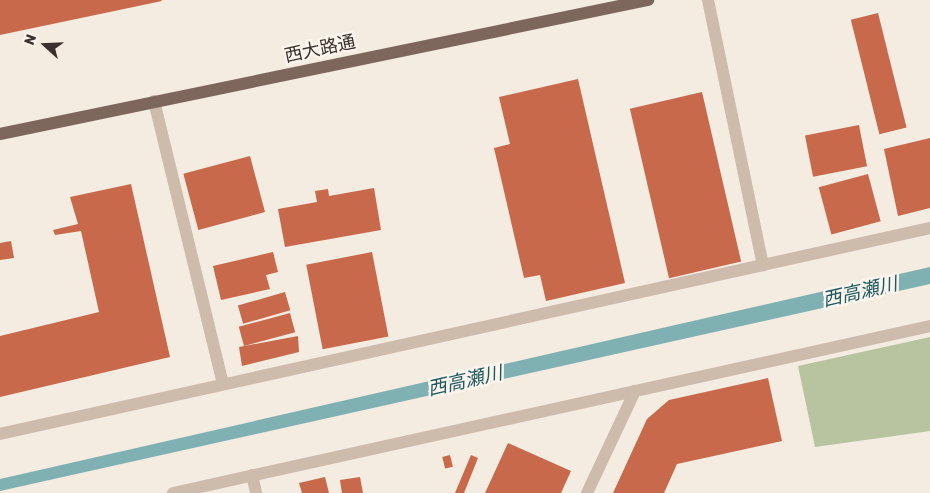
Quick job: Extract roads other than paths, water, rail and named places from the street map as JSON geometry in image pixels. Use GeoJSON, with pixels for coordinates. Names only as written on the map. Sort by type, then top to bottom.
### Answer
{"type":"FeatureCollection","features":[{"type":"Feature","properties":{"kind":"main road","name":"西大路通"},"geometry":{"type":"LineString","coordinates":[[0,134],[648,0]]}},
{"type":"Feature","properties":{"kind":"street"},"geometry":{"type":"LineString","coordinates":[[708,0],[763,265]]}},
{"type":"Feature","properties":{"kind":"street"},"geometry":{"type":"LineString","coordinates":[[154,101],[223,384]]}},
{"type":"Feature","properties":{"kind":"street"},"geometry":{"type":"LineString","coordinates":[[0,434],[930,228]]}},
{"type":"Feature","properties":{"kind":"street"},"geometry":{"type":"LineString","coordinates":[[173,493],[930,326]]}},
{"type":"Feature","properties":{"kind":"street"},"geometry":{"type":"LineString","coordinates":[[587,493],[635,391]]}},
{"type":"Feature","properties":{"kind":"street"},"geometry":{"type":"LineString","coordinates":[[252,475],[256,493]]}},
{"type":"Feature","properties":{"kind":"water","name":"西高瀬川"},"geometry":{"type":"Polygon","coordinates":[[[930,267],[930,284],[0,491],[0,479],[930,267]]]}}]}
